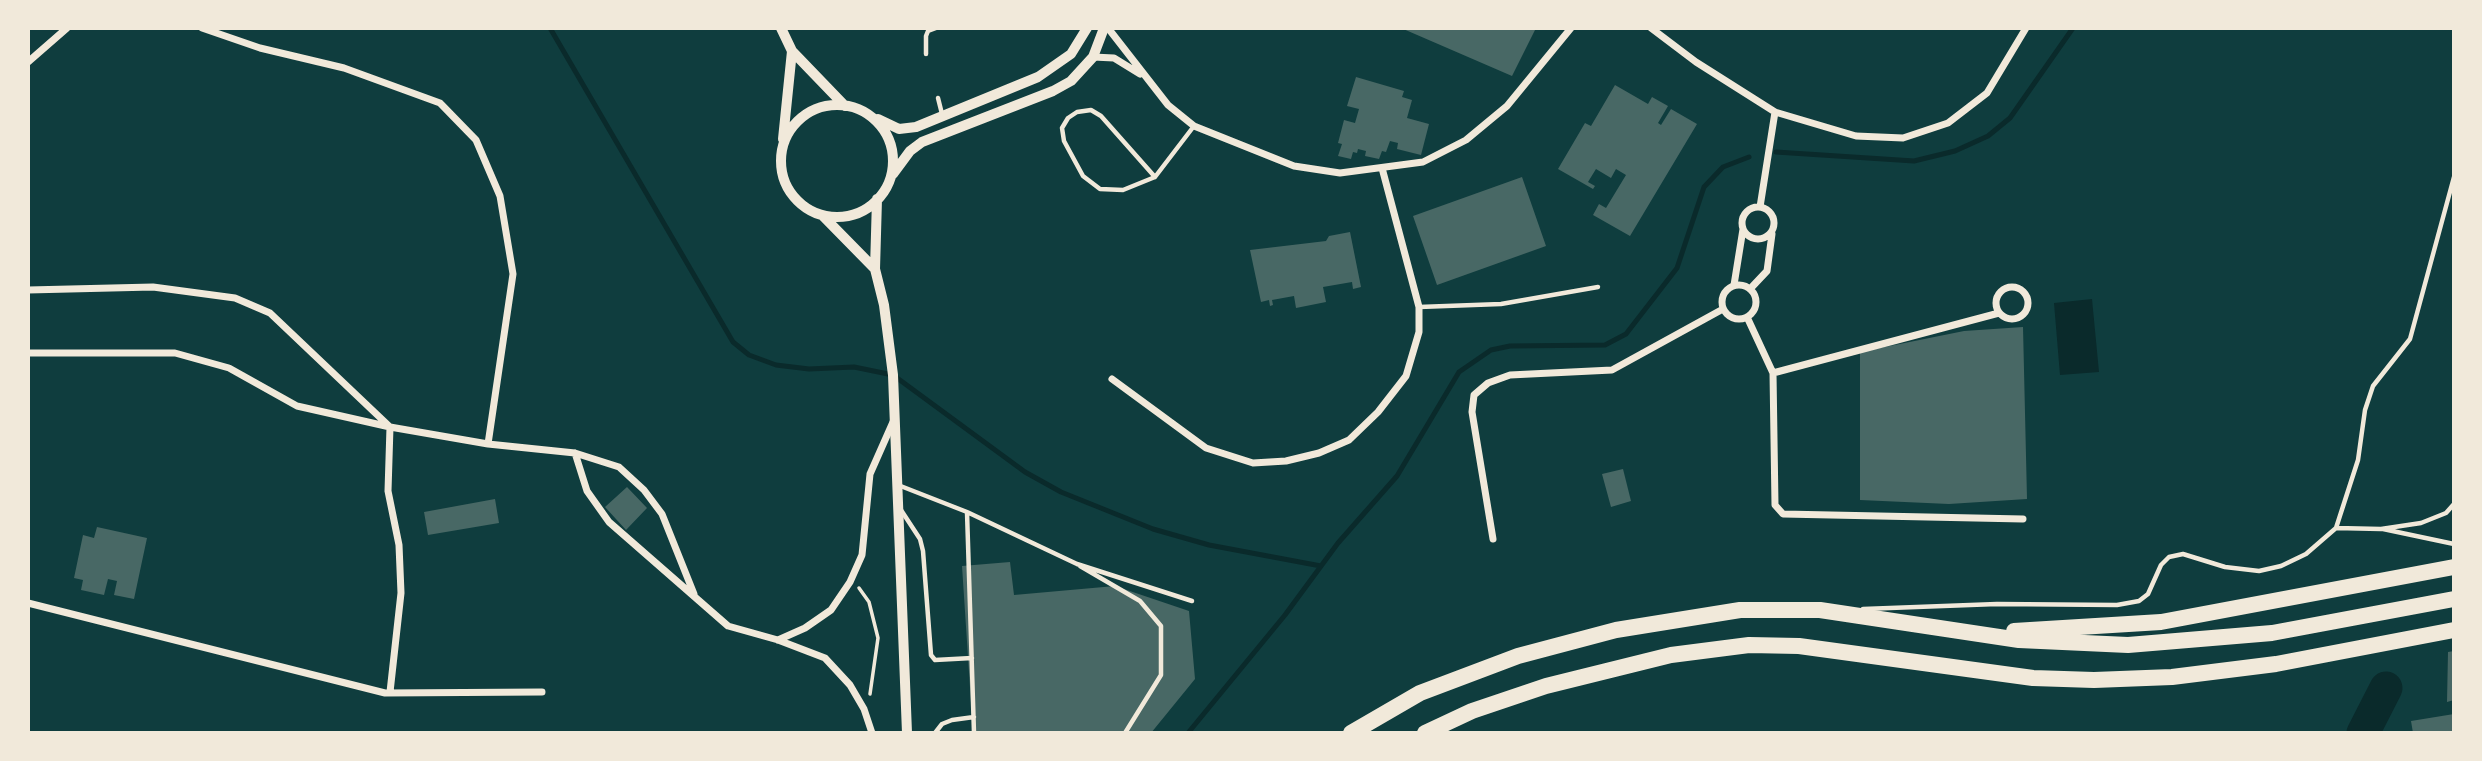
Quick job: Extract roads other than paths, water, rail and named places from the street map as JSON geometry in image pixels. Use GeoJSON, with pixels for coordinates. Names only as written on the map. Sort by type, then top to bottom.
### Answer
{"type":"FeatureCollection","features":[{"type":"Feature","properties":{"kind":"highway"},"geometry":{"type":"LineString","coordinates":[[1967,631],[2084,629],[2161,622],[2454,567]]}},
{"type":"Feature","properties":{"kind":"highway"},"geometry":{"type":"LineString","coordinates":[[1351,733],[1420,693],[1562,643],[1659,622],[1740,610],[1820,610],[2053,643],[2163,645],[2272,633],[2454,599]]}},
{"type":"Feature","properties":{"kind":"highway"},"geometry":{"type":"LineString","coordinates":[[1426,733],[1472,712],[1546,686],[1671,655],[1749,645],[1799,646],[2033,678],[2172,677],[2276,664],[2454,630]]}},
{"type":"Feature","properties":{"kind":"street"},"geometry":{"type":"LineString","coordinates":[[28,62],[67,28]]}},
{"type":"Feature","properties":{"kind":"street"},"geometry":{"type":"LineString","coordinates":[[202,28],[260,48],[344,68],[440,103],[476,140],[500,196],[513,274],[488,444]]}},
{"type":"Feature","properties":{"kind":"street"},"geometry":{"type":"LineString","coordinates":[[781,28],[792,51],[845,106]]}},
{"type":"Feature","properties":{"kind":"street"},"geometry":{"type":"LineString","coordinates":[[783,145],[793,125],[807,113],[828,106],[845,106],[899,129],[916,127],[943,118],[1038,77],[1077,47],[1087,28]]}},
{"type":"Feature","properties":{"kind":"street"},"geometry":{"type":"LineString","coordinates":[[822,215],[850,215],[877,199],[898,165],[922,142],[1053,91],[1071,80],[1093,57],[1106,28],[1168,105],[1194,126],[1250,151],[1294,166],[1340,173],[1423,162],[1465,141],[1507,106],[1568,30]]}},
{"type":"Feature","properties":{"kind":"street"},"geometry":{"type":"LineString","coordinates":[[1651,28],[1696,62],[1775,112],[1856,136],[1903,138],[1921,134],[1958,117],[1987,93],[2026,28]]}},
{"type":"Feature","properties":{"kind":"street"},"geometry":{"type":"LineString","coordinates":[[792,51],[781,170],[788,188],[800,204],[822,215],[875,269]]}},
{"type":"Feature","properties":{"kind":"street"},"geometry":{"type":"LineString","coordinates":[[1093,57],[1114,58],[1143,76]]}},
{"type":"Feature","properties":{"kind":"street"},"geometry":{"type":"LineString","coordinates":[[863,112],[880,125],[890,143],[892,163],[886,188]]}},
{"type":"Feature","properties":{"kind":"street"},"geometry":{"type":"LineString","coordinates":[[1760,207],[1775,112]]}},
{"type":"Feature","properties":{"kind":"street"},"geometry":{"type":"LineString","coordinates":[[1112,379],[1206,448],[1254,463],[1286,461],[1319,453],[1349,440],[1378,412],[1406,376],[1419,332],[1419,307],[1382,167]]}},
{"type":"Feature","properties":{"kind":"street"},"geometry":{"type":"LineString","coordinates":[[877,199],[875,269],[890,339],[907,733]]}},
{"type":"Feature","properties":{"kind":"street"},"geometry":{"type":"LineString","coordinates":[[1750,289],[1756,304],[1747,317],[1735,319],[1723,309],[1722,297],[1734,285],[1745,213],[1760,207]]}},
{"type":"Feature","properties":{"kind":"street"},"geometry":{"type":"LineString","coordinates":[[1750,289],[1767,271],[1773,231],[1773,215],[1760,207]]}},
{"type":"Feature","properties":{"kind":"street"},"geometry":{"type":"LineString","coordinates":[[1743,228],[1754,239],[1765,238],[1773,231]]}},
{"type":"Feature","properties":{"kind":"street"},"geometry":{"type":"LineString","coordinates":[[1734,285],[1750,289]]}},
{"type":"Feature","properties":{"kind":"street"},"geometry":{"type":"LineString","coordinates":[[28,290],[153,287],[235,298],[270,313],[390,427],[388,492],[399,545],[401,593],[390,692]]}},
{"type":"Feature","properties":{"kind":"street"},"geometry":{"type":"LineString","coordinates":[[2016,287],[2027,295],[2028,308],[2019,318],[2006,319],[1999,313],[1996,300],[2004,289],[2016,287]]}},
{"type":"Feature","properties":{"kind":"street"},"geometry":{"type":"LineString","coordinates":[[1493,539],[1472,412],[1474,396],[1488,383],[1510,375],[1612,370],[1723,309]]}},
{"type":"Feature","properties":{"kind":"street"},"geometry":{"type":"LineString","coordinates":[[1773,373],[1999,313]]}},
{"type":"Feature","properties":{"kind":"street"},"geometry":{"type":"LineString","coordinates":[[1747,317],[1773,373],[1774,505],[1783,514],[2023,519]]}},
{"type":"Feature","properties":{"kind":"street"},"geometry":{"type":"LineString","coordinates":[[28,353],[175,353],[229,369],[297,406],[390,427],[488,444],[575,453],[619,467],[644,490],[662,514],[694,594]]}},
{"type":"Feature","properties":{"kind":"street"},"geometry":{"type":"LineString","coordinates":[[778,640],[805,628],[831,610],[850,582],[862,555],[870,474],[893,421]]}},
{"type":"Feature","properties":{"kind":"street"},"geometry":{"type":"LineString","coordinates":[[575,453],[587,491],[609,522],[728,626],[778,640],[825,659],[850,685],[864,709],[872,733]]}},
{"type":"Feature","properties":{"kind":"street"},"geometry":{"type":"LineString","coordinates":[[28,603],[390,692],[542,692]]}},
{"type":"Feature","properties":{"kind":"lane"},"geometry":{"type":"LineString","coordinates":[[926,54],[926,36],[928,31],[936,28]]}},
{"type":"Feature","properties":{"kind":"lane"},"geometry":{"type":"LineString","coordinates":[[938,98],[943,118]]}},
{"type":"Feature","properties":{"kind":"lane"},"geometry":{"type":"LineString","coordinates":[[1155,177],[1101,116],[1091,110],[1077,112],[1068,118],[1062,128],[1064,142],[1083,176],[1100,188],[1123,190],[1155,177],[1194,126]]}},
{"type":"Feature","properties":{"kind":"lane"},"geometry":{"type":"LineString","coordinates":[[1820,610],[1997,604],[2117,605],[2139,601],[2148,594],[2161,565],[2169,556],[2183,554],[2225,567],[2259,571],[2281,566],[2306,554],[2336,528],[2358,460],[2365,410],[2373,386],[2410,339],[2454,177]]}},
{"type":"Feature","properties":{"kind":"lane"},"geometry":{"type":"LineString","coordinates":[[1419,307],[1501,304],[1598,287]]}},
{"type":"Feature","properties":{"kind":"lane"},"geometry":{"type":"LineString","coordinates":[[897,485],[967,512],[1077,564],[1192,601]]}},
{"type":"Feature","properties":{"kind":"lane"},"geometry":{"type":"LineString","coordinates":[[2336,528],[2381,529],[2421,523],[2446,513],[2454,504]]}},
{"type":"Feature","properties":{"kind":"lane"},"geometry":{"type":"LineString","coordinates":[[899,508],[920,538],[923,551],[931,655],[935,660],[972,658]]}},
{"type":"Feature","properties":{"kind":"lane"},"geometry":{"type":"LineString","coordinates":[[967,512],[974,733]]}},
{"type":"Feature","properties":{"kind":"lane"},"geometry":{"type":"LineString","coordinates":[[2381,529],[2454,544]]}},
{"type":"Feature","properties":{"kind":"lane"},"geometry":{"type":"LineString","coordinates":[[1077,564],[1140,601],[1161,626],[1161,676],[1125,733]]}},
{"type":"Feature","properties":{"kind":"lane"},"geometry":{"type":"LineString","coordinates":[[935,733],[942,724],[953,719],[974,717]]}},
{"type":"Feature","properties":{"kind":"water"},"geometry":{"type":"Polygon","coordinates":[[[2092,299],[2099,372],[2060,375],[2054,303],[2092,299]]]}},
{"type":"Feature","properties":{"kind":"waterway"},"geometry":{"type":"LineString","coordinates":[[550,28],[733,342],[749,355],[776,365],[809,369],[854,367],[893,375],[1025,472],[1061,492],[1153,529],[1209,545],[1321,566]]}},
{"type":"Feature","properties":{"kind":"waterway"},"geometry":{"type":"LineString","coordinates":[[1776,152],[1914,161],[1955,151],[1988,136],[2010,118],[2073,28]]}},
{"type":"Feature","properties":{"kind":"waterway"},"geometry":{"type":"LineString","coordinates":[[1188,733],[1285,615],[1338,543],[1397,476],[1459,372],[1491,350],[1510,346],[1605,345],[1626,334],[1677,268],[1704,187],[1723,167],[1749,157]]}},
{"type":"Feature","properties":{"kind":"waterway"},"geometry":{"type":"LineString","coordinates":[[2363,733],[2386,688]]}}]}
